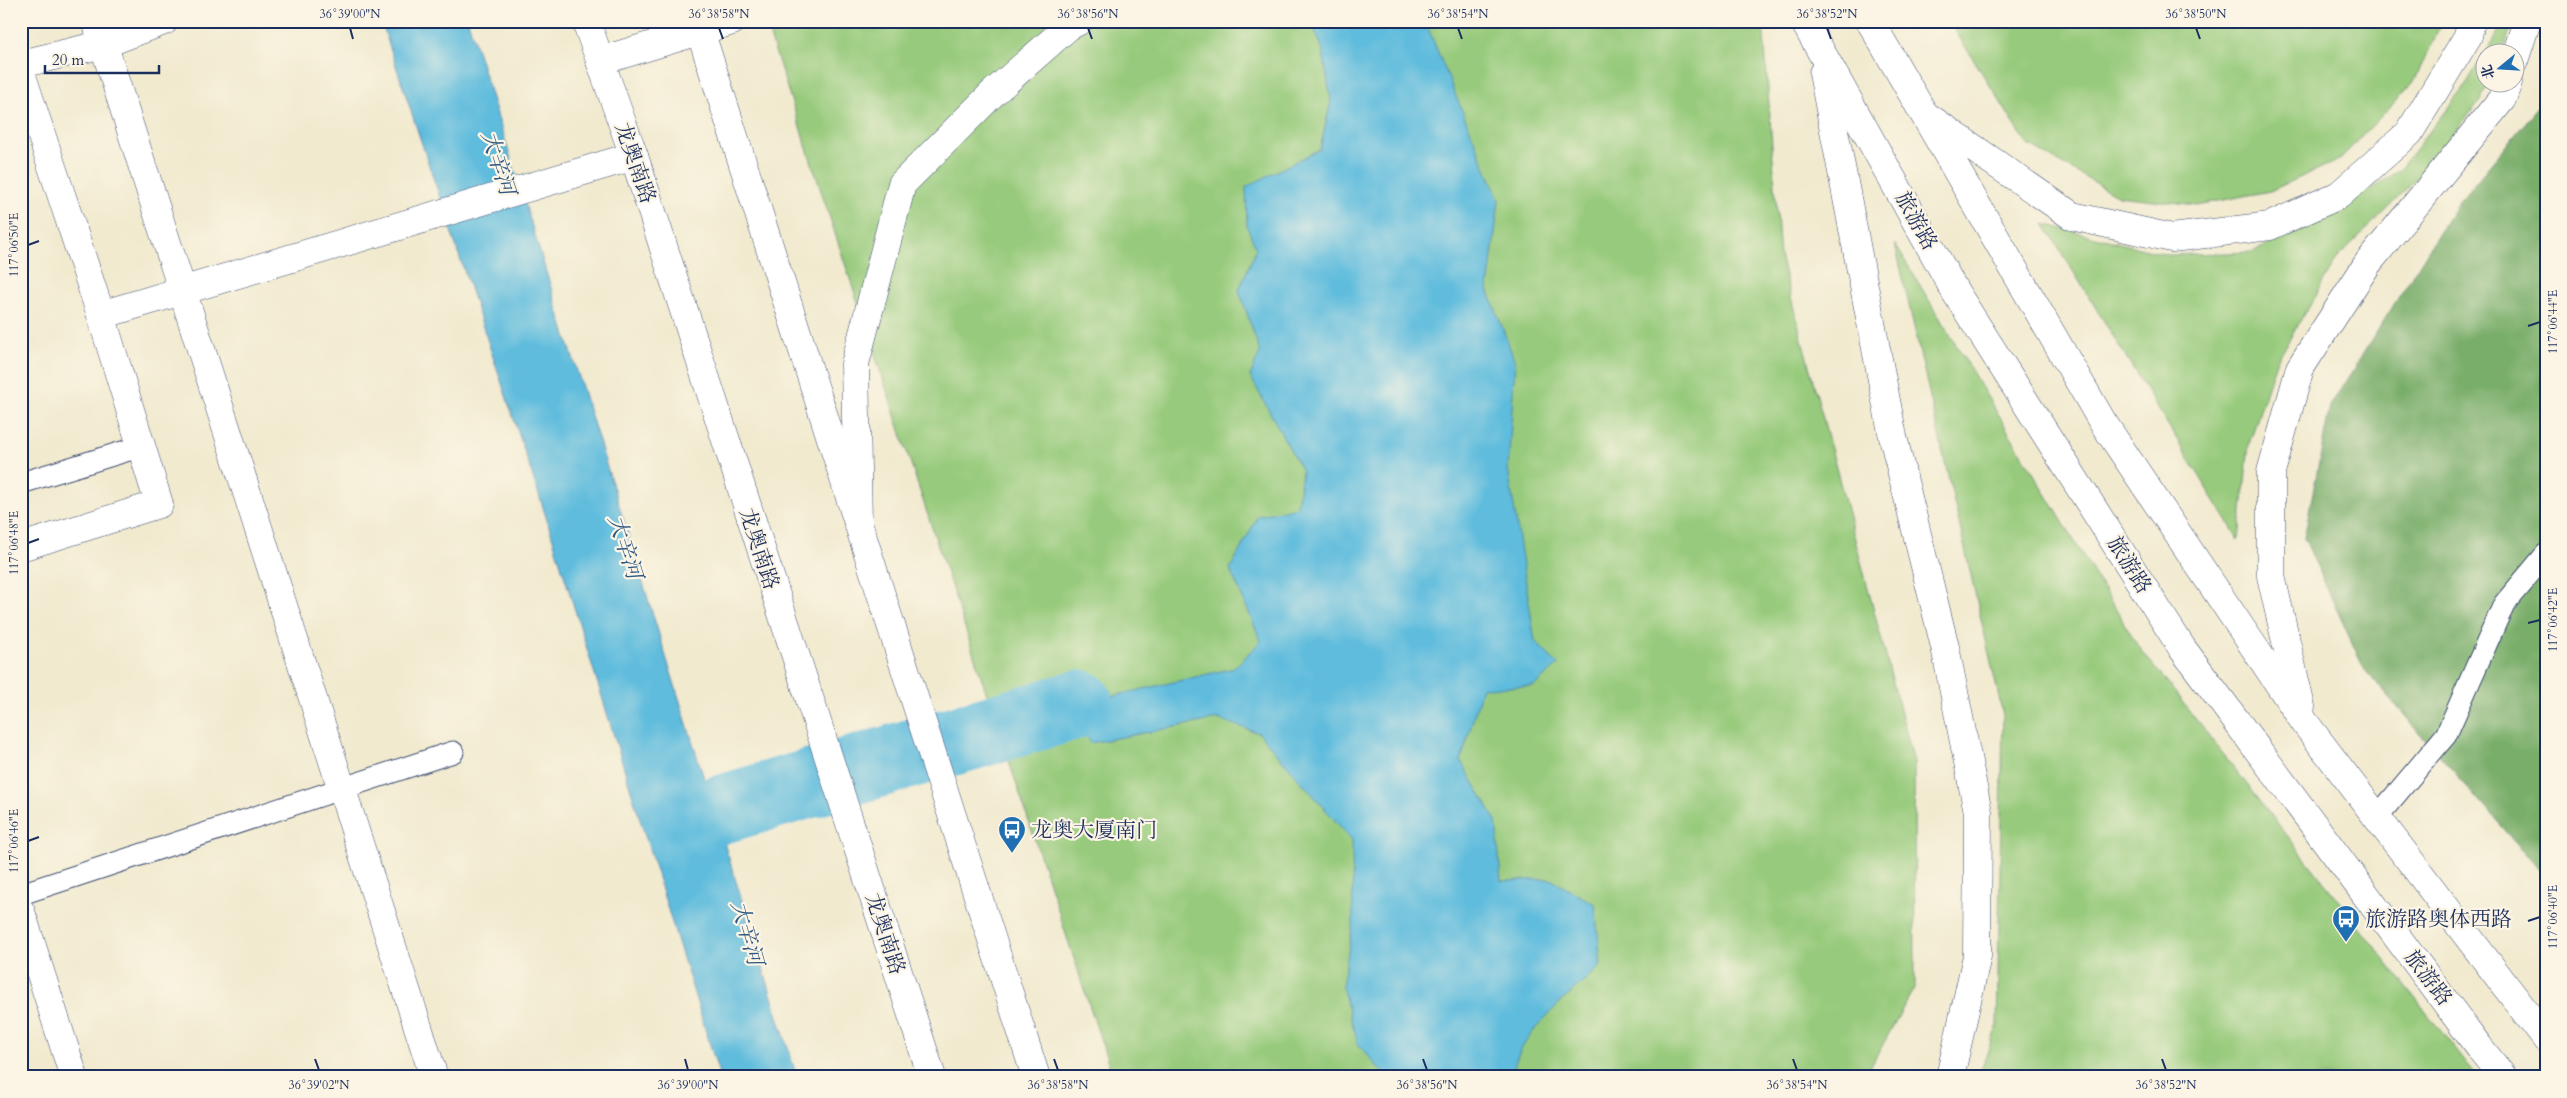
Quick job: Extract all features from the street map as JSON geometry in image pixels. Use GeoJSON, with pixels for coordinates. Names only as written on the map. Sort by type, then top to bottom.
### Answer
{"type":"FeatureCollection","features":[{"type":"Feature","properties":{"kind":"main road"},"geometry":{"type":"LineString","coordinates":[[21,64],[100,32],[164,21]]}},
{"type":"Feature","properties":{"kind":"main road","name":"龙奥南路"},"geometry":{"type":"LineString","coordinates":[[586,21],[634,156],[852,836],[932,1077]]}},
{"type":"Feature","properties":{"kind":"main road"},"geometry":{"type":"LineString","coordinates":[[600,61],[698,26],[732,21]]}},
{"type":"Feature","properties":{"kind":"main road"},"geometry":{"type":"LineString","coordinates":[[858,523],[855,364],[902,184],[992,94],[1069,26],[1078,21]]}},
{"type":"Feature","properties":{"kind":"main road","name":"旅游路"},"geometry":{"type":"LineString","coordinates":[[1804,21],[1956,293],[2182,648],[2473,1040],[2503,1077]]}},
{"type":"Feature","properties":{"kind":"main road"},"geometry":{"type":"LineString","coordinates":[[1870,21],[2102,421],[2305,723],[2546,1039]]}},
{"type":"Feature","properties":{"kind":"main road"},"geometry":{"type":"LineString","coordinates":[[1922,113],[2072,216],[2172,238],[2270,226],[2340,195],[2409,133],[2468,36],[2471,21]]}},
{"type":"Feature","properties":{"kind":"main road"},"geometry":{"type":"LineString","coordinates":[[2520,42],[2527,21]]}},
{"type":"Feature","properties":{"kind":"main road"},"geometry":{"type":"LineString","coordinates":[[698,26],[1036,1077]]}},
{"type":"Feature","properties":{"kind":"main road"},"geometry":{"type":"LineString","coordinates":[[100,32],[434,1077]]}},
{"type":"Feature","properties":{"kind":"main road"},"geometry":{"type":"LineString","coordinates":[[1819,49],[1893,437],[1945,647],[1978,812],[1977,956],[1950,1077]]}},
{"type":"Feature","properties":{"kind":"main road"},"geometry":{"type":"LineString","coordinates":[[21,73],[101,314],[159,504],[21,547]]}},
{"type":"Feature","properties":{"kind":"main road"},"geometry":{"type":"LineString","coordinates":[[2305,723],[2271,576],[2270,472],[2300,368],[2368,263],[2502,99],[2504,92]]}},
{"type":"Feature","properties":{"kind":"main road"},"geometry":{"type":"LineString","coordinates":[[101,314],[437,216],[634,156]]}},
{"type":"Feature","properties":{"kind":"main road"},"geometry":{"type":"LineString","coordinates":[[21,912],[74,1077]]}},
{"type":"Feature","properties":{"kind":"lane"},"geometry":{"type":"LineString","coordinates":[[21,483],[142,446]]}},
{"type":"Feature","properties":{"kind":"lane"},"geometry":{"type":"LineString","coordinates":[[2377,817],[2446,735],[2504,604],[2546,554]]}},
{"type":"Feature","properties":{"kind":"lane"},"geometry":{"type":"LineString","coordinates":[[21,894],[454,752]]}},
{"type":"Feature","properties":{"kind":"green space"},"geometry":{"type":"Polygon","coordinates":[[[765,21],[1758,21],[1764,34],[1780,256],[1914,762],[1915,986],[1865,1077],[1113,1077],[765,21]]]}},
{"type":"Feature","properties":{"kind":"green space"},"geometry":{"type":"Polygon","coordinates":[[[1949,21],[2443,21],[2413,83],[2339,160],[2270,191],[2197,205],[2118,196],[2027,144],[1949,21]]]}},
{"type":"Feature","properties":{"kind":"green space"},"geometry":{"type":"Polygon","coordinates":[[[2500,21],[2513,21],[2506,42],[2492,42],[2498,32],[2500,21]]]}},
{"type":"Feature","properties":{"kind":"green space"},"geometry":{"type":"Polygon","coordinates":[[[2474,71],[2474,92],[2484,92],[2480,101],[2412,184],[2338,257],[2276,362],[2249,444],[2239,540],[2044,224],[2167,255],[2252,252],[2338,212],[2399,170],[2465,86],[2474,71]]]}},
{"type":"Feature","properties":{"kind":"green space"},"geometry":{"type":"Polygon","coordinates":[[[2546,98],[2546,877],[2364,669],[2304,538],[2330,406],[2458,203],[2546,98]]]}},
{"type":"Feature","properties":{"kind":"green space"},"geometry":{"type":"Polygon","coordinates":[[[1895,244],[2136,643],[2477,1077],[1978,1077],[1997,1027],[2003,715],[1895,244]]]}},
{"type":"Feature","properties":{"kind":"water","name":"大辛河"},"geometry":{"type":"Polygon","coordinates":[[[381,21],[468,21],[797,1077],[720,1077],[542,504],[381,21]]]}},
{"type":"Feature","properties":{"kind":"water"},"geometry":{"type":"Polygon","coordinates":[[[1311,21],[1425,21],[1499,200],[1488,289],[1515,362],[1508,469],[1535,641],[1558,665],[1534,686],[1482,688],[1461,761],[1496,821],[1501,881],[1550,879],[1595,904],[1601,966],[1561,1002],[1533,1032],[1515,1063],[1514,1077],[1386,1077],[1358,1044],[1342,986],[1353,924],[1352,840],[1259,733],[1218,719],[1090,743],[1079,704],[1234,668],[1261,641],[1230,569],[1258,516],[1297,507],[1302,471],[1250,376],[1260,352],[1239,290],[1256,249],[1247,226],[1246,187],[1320,149],[1331,101],[1322,47],[1311,21]]]}},
{"type":"Feature","properties":{"kind":"waterway"},"geometry":{"type":"LineString","coordinates":[[713,812],[1079,704]]}},
{"type":"Feature","properties":{"kind":"place","name":"龙奥大厦南门"},"geometry":{"type":"Point","coordinates":[1012,854]}},
{"type":"Feature","properties":{"kind":"place","name":"旅游路奥体西路"},"geometry":{"type":"Point","coordinates":[2346,943]}}]}
